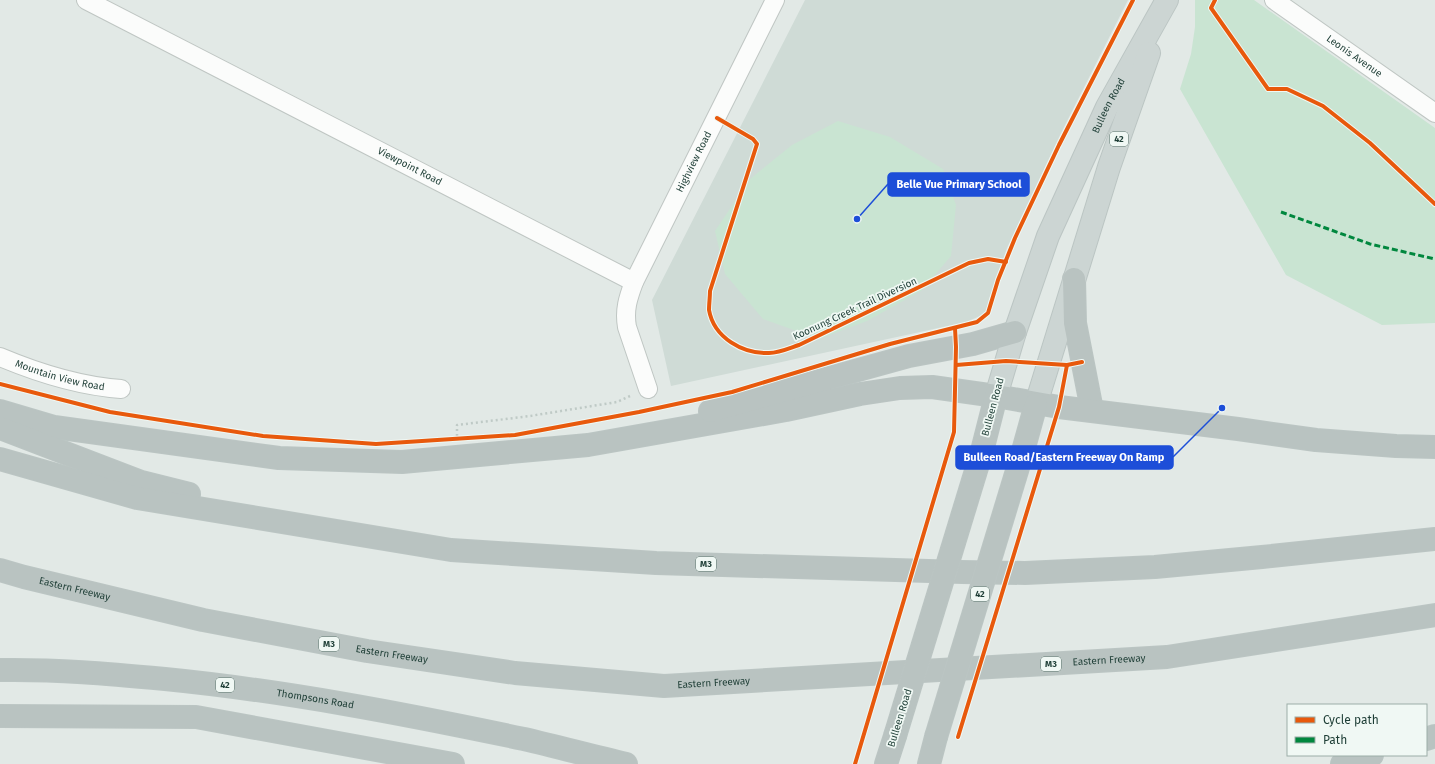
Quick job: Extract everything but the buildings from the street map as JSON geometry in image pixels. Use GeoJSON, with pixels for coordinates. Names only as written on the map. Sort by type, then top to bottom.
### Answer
{"type":"FeatureCollection","features":[{"type":"Feature","properties":{"kind":"highway"},"geometry":{"type":"LineString","coordinates":[[1074,278],[1075,323],[1092,410]]}},
{"type":"Feature","properties":{"kind":"highway"},"geometry":{"type":"LineString","coordinates":[[588,445],[909,356],[973,344],[1016,332]]}},
{"type":"Feature","properties":{"kind":"highway"},"geometry":{"type":"LineString","coordinates":[[0,411],[54,426],[279,458],[402,462],[588,445],[786,410],[860,394],[900,388],[932,387],[996,396],[1036,404],[1316,440],[1396,446],[1435,447]]}},
{"type":"Feature","properties":{"kind":"highway","name":"Bulleen Road"},"geometry":{"type":"LineString","coordinates":[[886,764],[982,451],[996,396]]}},
{"type":"Feature","properties":{"kind":"highway","name":"Bulleen Road"},"geometry":{"type":"LineString","coordinates":[[929,764],[1036,404]]}},
{"type":"Feature","properties":{"kind":"highway","name":"M3"},"geometry":{"type":"LineString","coordinates":[[0,428],[141,482],[268,516],[451,550]]}},
{"type":"Feature","properties":{"kind":"highway","name":"M3"},"geometry":{"type":"LineString","coordinates":[[0,459],[138,498],[451,550],[656,563],[1026,573],[1163,566],[1435,539]]}},
{"type":"Feature","properties":{"kind":"highway","name":"Eastern Freeway"},"geometry":{"type":"LineString","coordinates":[[0,570],[203,620],[368,651],[515,673],[664,686],[1167,657],[1435,615]]}},
{"type":"Feature","properties":{"kind":"highway","name":"Thompsons Road"},"geometry":{"type":"LineString","coordinates":[[0,670],[40,670],[116,674],[225,685],[320,700],[448,724],[526,740],[626,764]]}},
{"type":"Feature","properties":{"kind":"highway"},"geometry":{"type":"LineString","coordinates":[[0,716],[196,717],[453,764]]}},
{"type":"Feature","properties":{"kind":"highway"},"geometry":{"type":"LineString","coordinates":[[1342,764],[1369,756]]}},
{"type":"Feature","properties":{"kind":"main road","name":"Bulleen Road"},"geometry":{"type":"LineString","coordinates":[[1036,404],[1112,160],[1167,0]]}},
{"type":"Feature","properties":{"kind":"main road","name":"Bulleen Road"},"geometry":{"type":"LineString","coordinates":[[996,396],[1048,236],[1106,107],[1167,0]]}},
{"type":"Feature","properties":{"kind":"street","name":"Viewpoint Road"},"geometry":{"type":"LineString","coordinates":[[86,0],[634,282]]}},
{"type":"Feature","properties":{"kind":"street","name":"Highview Road"},"geometry":{"type":"LineString","coordinates":[[634,282],[776,0]]}},
{"type":"Feature","properties":{"kind":"street","name":"Leonis Avenue"},"geometry":{"type":"LineString","coordinates":[[1274,0],[1435,113]]}},
{"type":"Feature","properties":{"kind":"street"},"geometry":{"type":"LineString","coordinates":[[634,282],[628,298],[626,318],[627,327],[648,389]]}},
{"type":"Feature","properties":{"kind":"street","name":"Mountain View Road"},"geometry":{"type":"LineString","coordinates":[[0,357],[40,372],[121,390]]}},
{"type":"Feature","properties":{"kind":"path"},"geometry":{"type":"LineString","coordinates":[[457,438],[457,425],[530,416],[617,402],[648,389]]}},
{"type":"Feature","properties":{"kind":"path"},"geometry":{"type":"LineString","coordinates":[[946,456],[948,448]]}},
{"type":"Feature","properties":{"kind":"shaded area"},"geometry":{"type":"Polygon","coordinates":[[[805,0],[1128,0],[1061,133],[1007,248],[989,299],[986,312],[966,322],[671,386],[652,300],[805,0]]]}},
{"type":"Feature","properties":{"kind":"green space"},"geometry":{"type":"Polygon","coordinates":[[[1195,0],[1254,0],[1435,128],[1435,323],[1382,325],[1286,275],[1180,89],[1191,54],[1195,27],[1195,0]]]}},
{"type":"Feature","properties":{"kind":"green space"},"geometry":{"type":"Polygon","coordinates":[[[838,121],[890,137],[943,169],[956,205],[951,256],[921,291],[867,321],[819,339],[763,319],[725,274],[715,231],[750,179],[792,145],[838,121]]]}},
{"type":"Feature","properties":{"kind":"marked path"},"geometry":{"type":"LineString","coordinates":[[1281,212],[1370,244],[1435,259]]}},
{"type":"Feature","properties":{"kind":"cycle path"},"geometry":{"type":"LineString","coordinates":[[0,384],[110,412],[263,436],[376,444],[515,435],[639,412],[732,392],[890,344],[977,322],[988,313],[998,280],[1015,238],[1059,145],[1133,0]]}},
{"type":"Feature","properties":{"kind":"cycle path"},"geometry":{"type":"LineString","coordinates":[[1215,0],[1211,8],[1268,89],[1287,89],[1323,106],[1370,143],[1435,204]]}},
{"type":"Feature","properties":{"kind":"cycle path","name":"Koonung Creek Trail Diversion"},"geometry":{"type":"LineString","coordinates":[[717,118],[753,139],[757,144],[710,291],[709,310],[712,320],[723,336],[740,347],[759,353],[773,353],[784,350],[799,345],[969,263],[988,259],[1006,262]]}},
{"type":"Feature","properties":{"kind":"cycle path"},"geometry":{"type":"LineString","coordinates":[[855,764],[954,432],[955,328]]}},
{"type":"Feature","properties":{"kind":"cycle path"},"geometry":{"type":"LineString","coordinates":[[956,365],[1006,361],[1067,365]]}},
{"type":"Feature","properties":{"kind":"cycle path"},"geometry":{"type":"LineString","coordinates":[[958,737],[1059,407],[1067,365],[1082,362]]}},
{"type":"Feature","properties":{"kind":"place","name":"Belle Vue Primary School"},"geometry":{"type":"Point","coordinates":[857,219]}},
{"type":"Feature","properties":{"kind":"place","name":"Bulleen Road/Eastern Freeway On Ramp"},"geometry":{"type":"Point","coordinates":[1222,408]}}]}
